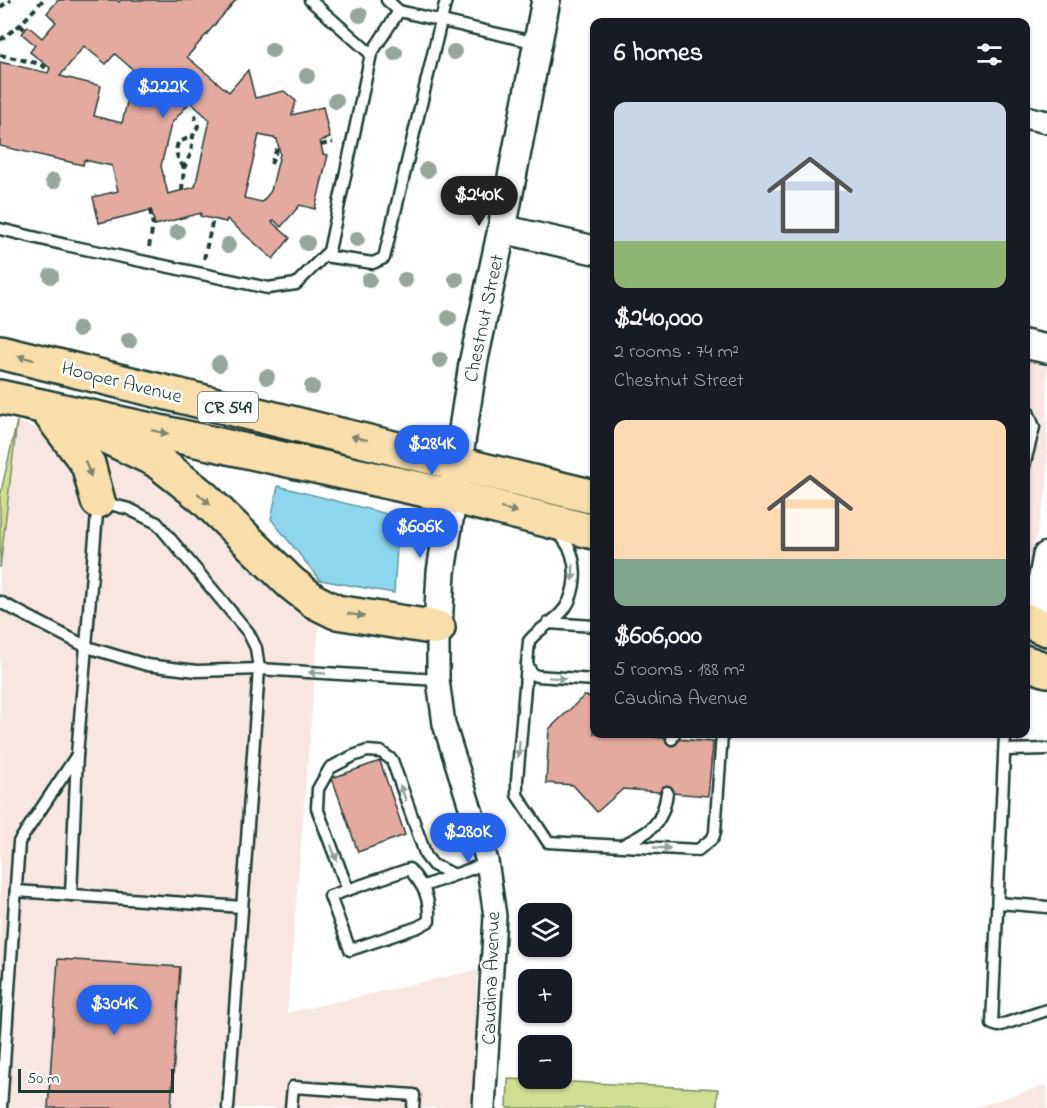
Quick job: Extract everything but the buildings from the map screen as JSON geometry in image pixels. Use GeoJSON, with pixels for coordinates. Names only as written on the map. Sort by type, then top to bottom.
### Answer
{"type":"FeatureCollection","features":[{"type":"Feature","properties":{"kind":"main road","name":"Hooper Avenue"},"geometry":{"type":"LineString","coordinates":[[0,352],[590,495]]}},
{"type":"Feature","properties":{"kind":"main road","name":"Hooper Avenue"},"geometry":{"type":"LineString","coordinates":[[0,397],[452,496],[590,531]]}},
{"type":"Feature","properties":{"kind":"main road"},"geometry":{"type":"LineString","coordinates":[[45,407],[88,464],[98,501]]}},
{"type":"Feature","properties":{"kind":"main road"},"geometry":{"type":"LineString","coordinates":[[45,407],[156,460],[203,497],[291,583],[314,601],[336,612],[438,628]]}},
{"type":"Feature","properties":{"kind":"main road"},"geometry":{"type":"LineString","coordinates":[[1030,664],[1047,670]]}},
{"type":"Feature","properties":{"kind":"street","name":"Chestnut Street"},"geometry":{"type":"LineString","coordinates":[[452,496],[473,364],[502,229],[546,0]]}},
{"type":"Feature","properties":{"kind":"street"},"geometry":{"type":"LineString","coordinates":[[1030,118],[1047,122]]}},
{"type":"Feature","properties":{"kind":"street"},"geometry":{"type":"LineString","coordinates":[[502,229],[590,249]]}},
{"type":"Feature","properties":{"kind":"street"},"geometry":{"type":"LineString","coordinates":[[1030,345],[1047,349]]}},
{"type":"Feature","properties":{"kind":"street","name":"Caudina Avenue"},"geometry":{"type":"LineString","coordinates":[[452,496],[441,572],[438,680],[444,724],[488,863],[495,916],[484,1108]]}},
{"type":"Feature","properties":{"kind":"street"},"geometry":{"type":"LineString","coordinates":[[1035,624],[1047,556]]}},
{"type":"Feature","properties":{"kind":"lane"},"geometry":{"type":"LineString","coordinates":[[310,0],[371,54]]}},
{"type":"Feature","properties":{"kind":"lane"},"geometry":{"type":"LineString","coordinates":[[387,0],[399,11],[537,44]]}},
{"type":"Feature","properties":{"kind":"lane"},"geometry":{"type":"LineString","coordinates":[[324,256],[373,263],[384,258],[446,0]]}},
{"type":"Feature","properties":{"kind":"lane"},"geometry":{"type":"LineString","coordinates":[[0,229],[268,288],[296,284],[329,251],[371,54],[399,11]]}},
{"type":"Feature","properties":{"kind":"lane"},"geometry":{"type":"LineString","coordinates":[[1030,417],[1034,427],[1030,443]]}},
{"type":"Feature","properties":{"kind":"lane"},"geometry":{"type":"LineString","coordinates":[[71,895],[77,755],[98,501],[129,509],[157,523],[248,632],[256,648],[259,669],[228,1108]]}},
{"type":"Feature","properties":{"kind":"lane"},"geometry":{"type":"LineString","coordinates":[[551,521],[572,554],[574,568],[572,596],[561,613],[536,632],[529,641],[516,780],[517,795],[548,842],[698,850],[713,838],[715,832],[722,738]]}},
{"type":"Feature","properties":{"kind":"lane"},"geometry":{"type":"LineString","coordinates":[[0,602],[87,647],[147,665],[197,671],[259,669],[438,680]]}},
{"type":"Feature","properties":{"kind":"lane"},"geometry":{"type":"LineString","coordinates":[[548,623],[590,626]]}},
{"type":"Feature","properties":{"kind":"lane"},"geometry":{"type":"LineString","coordinates":[[527,664],[532,674],[537,676],[590,680]]}},
{"type":"Feature","properties":{"kind":"lane"},"geometry":{"type":"LineString","coordinates":[[1005,738],[992,1024],[998,1026],[1047,1010]]}},
{"type":"Feature","properties":{"kind":"lane"},"geometry":{"type":"LineString","coordinates":[[1006,750],[1047,749]]}},
{"type":"Feature","properties":{"kind":"lane"},"geometry":{"type":"LineString","coordinates":[[348,890],[317,808],[318,789],[330,768],[367,751],[381,752],[392,760],[426,856],[433,865],[453,874]]}},
{"type":"Feature","properties":{"kind":"lane"},"geometry":{"type":"LineString","coordinates":[[1,1108],[3,1043],[19,842],[77,755]]}},
{"type":"Feature","properties":{"kind":"lane"},"geometry":{"type":"LineString","coordinates":[[620,846],[651,830],[660,820],[667,792]]}},
{"type":"Feature","properties":{"kind":"lane"},"geometry":{"type":"LineString","coordinates":[[424,886],[488,863]]}},
{"type":"Feature","properties":{"kind":"lane"},"geometry":{"type":"LineString","coordinates":[[409,869],[424,886],[430,909],[429,921],[418,927],[350,950],[330,896],[409,869]]}},
{"type":"Feature","properties":{"kind":"lane"},"geometry":{"type":"LineString","coordinates":[[16,891],[242,907]]}},
{"type":"Feature","properties":{"kind":"lane"},"geometry":{"type":"LineString","coordinates":[[999,903],[1047,907]]}},
{"type":"Feature","properties":{"kind":"lane"},"geometry":{"type":"LineString","coordinates":[[291,1108],[293,1087],[414,1095],[413,1108]]}},
{"type":"Feature","properties":{"kind":"path"},"geometry":{"type":"LineString","coordinates":[[0,7],[11,0]]}},
{"type":"Feature","properties":{"kind":"path"},"geometry":{"type":"LineString","coordinates":[[0,40],[20,25],[43,0]]}},
{"type":"Feature","properties":{"kind":"path"},"geometry":{"type":"LineString","coordinates":[[20,25],[25,30]]}},
{"type":"Feature","properties":{"kind":"path"},"geometry":{"type":"LineString","coordinates":[[0,55],[41,64],[49,71]]}},
{"type":"Feature","properties":{"kind":"path"},"geometry":{"type":"LineString","coordinates":[[182,190],[184,168],[191,153],[193,136],[198,126],[195,117],[200,111]]}},
{"type":"Feature","properties":{"kind":"path"},"geometry":{"type":"LineString","coordinates":[[184,168],[176,154],[176,148],[178,143],[193,136]]}},
{"type":"Feature","properties":{"kind":"path"},"geometry":{"type":"LineString","coordinates":[[321,145],[333,142]]}},
{"type":"Feature","properties":{"kind":"path"},"geometry":{"type":"LineString","coordinates":[[271,164],[278,146]]}},
{"type":"Feature","properties":{"kind":"path"},"geometry":{"type":"LineString","coordinates":[[149,248],[153,225],[150,210]]}},
{"type":"Feature","properties":{"kind":"path"},"geometry":{"type":"LineString","coordinates":[[204,261],[213,219]]}},
{"type":"Feature","properties":{"kind":"shaded area"},"geometry":{"type":"Polygon","coordinates":[[[1030,361],[1047,366],[1047,489],[1030,564],[1030,361]]]}},
{"type":"Feature","properties":{"kind":"shaded area"},"geometry":{"type":"Polygon","coordinates":[[[17,421],[187,485],[315,604],[319,623],[287,1013],[477,970],[473,1108],[0,1108],[0,568],[17,421]]]}},
{"type":"Feature","properties":{"kind":"shaded area"},"geometry":{"type":"Polygon","coordinates":[[[1047,1085],[1047,1108],[974,1108],[1047,1085]]]}},
{"type":"Feature","properties":{"kind":"green space"},"geometry":{"type":"Polygon","coordinates":[[[17,421],[0,568],[0,496],[17,421]]]}},
{"type":"Feature","properties":{"kind":"green space"},"geometry":{"type":"Polygon","coordinates":[[[508,1079],[518,1079],[518,1089],[572,1089],[572,1082],[718,1089],[717,1108],[507,1108],[508,1079]]]}},
{"type":"Feature","properties":{"kind":"water"},"geometry":{"type":"Polygon","coordinates":[[[278,486],[399,517],[394,593],[320,580],[271,519],[278,486]]]}}]}
